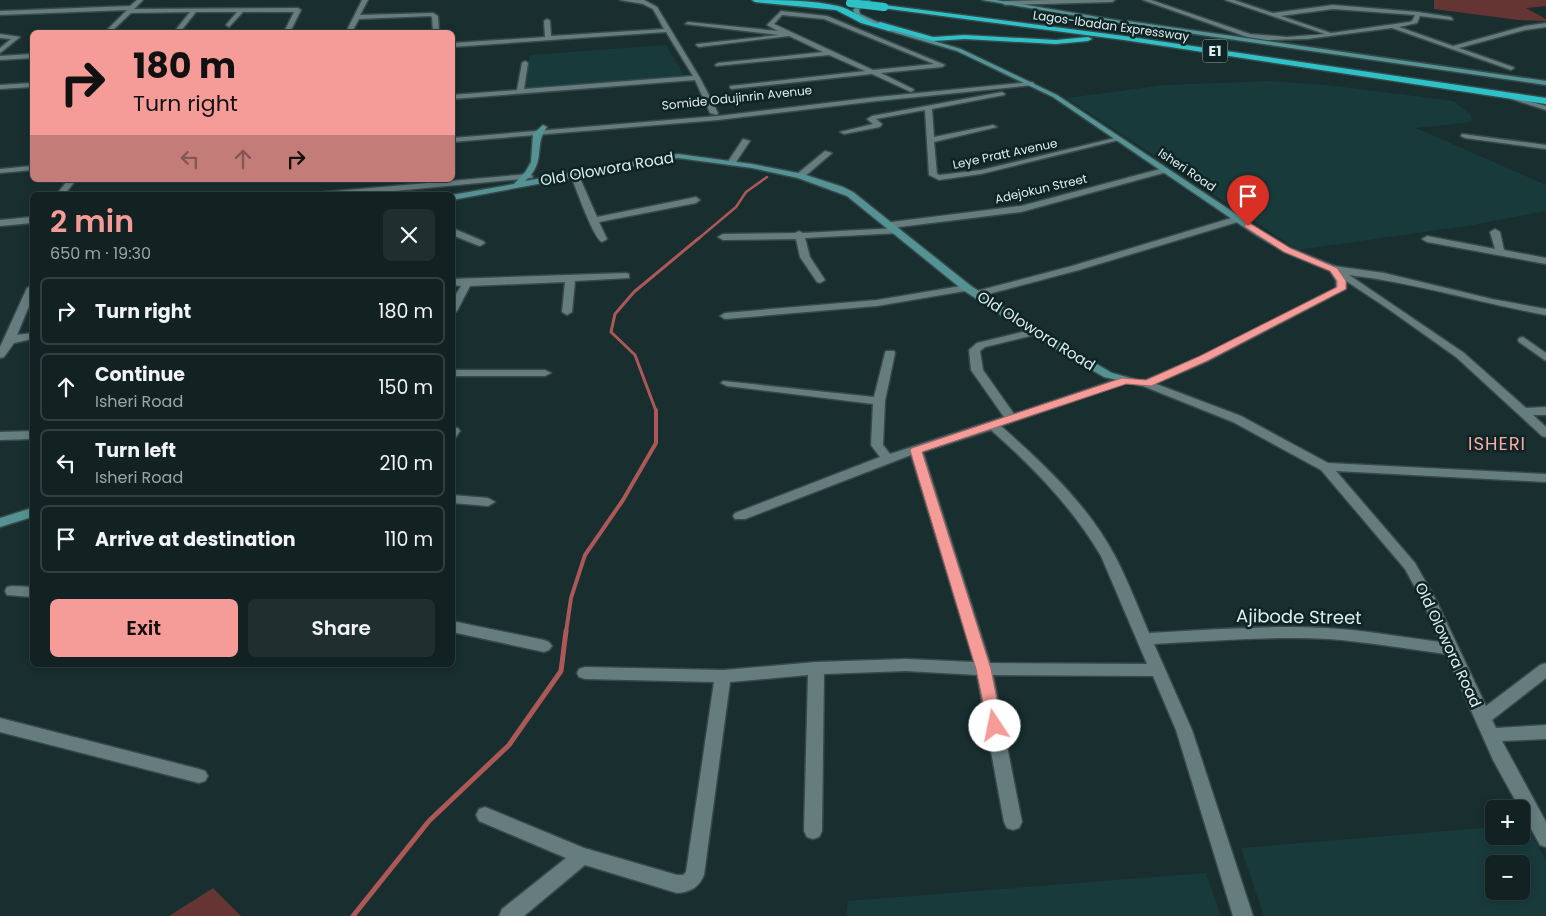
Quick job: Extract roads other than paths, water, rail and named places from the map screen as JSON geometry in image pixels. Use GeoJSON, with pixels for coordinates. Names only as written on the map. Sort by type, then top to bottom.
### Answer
{"type":"FeatureCollection","features":[{"type":"Feature","properties":{"kind":"highway"},"geometry":{"type":"LineString","coordinates":[[755,0],[837,8],[846,11],[863,22],[892,28],[1027,38],[1067,39],[1077,36],[1071,32],[1044,28]]}},
{"type":"Feature","properties":{"kind":"highway","name":"Lagos-Ibadan Expressway"},"geometry":{"type":"LineString","coordinates":[[821,0],[886,5],[1081,27],[1130,28],[1546,95]]}},
{"type":"Feature","properties":{"kind":"highway","name":"Lagos-Ibadan Expressway"},"geometry":{"type":"LineString","coordinates":[[866,0],[886,5],[1124,38],[1546,101]]}},
{"type":"Feature","properties":{"kind":"highway"},"geometry":{"type":"LineString","coordinates":[[1081,27],[1104,23]]}},
{"type":"Feature","properties":{"kind":"highway"},"geometry":{"type":"LineString","coordinates":[[880,24],[939,39],[970,37],[1056,42],[1124,38]]}},
{"type":"Feature","properties":{"kind":"highway"},"geometry":{"type":"LineString","coordinates":[[964,47],[958,40],[970,37]]}},
{"type":"Feature","properties":{"kind":"street"},"geometry":{"type":"LineString","coordinates":[[110,30],[140,0]]}},
{"type":"Feature","properties":{"kind":"street"},"geometry":{"type":"LineString","coordinates":[[350,30],[364,0]]}},
{"type":"Feature","properties":{"kind":"street"},"geometry":{"type":"LineString","coordinates":[[623,0],[649,4],[660,14],[697,78],[714,113]]}},
{"type":"Feature","properties":{"kind":"street"},"geometry":{"type":"LineString","coordinates":[[858,7],[866,0]]}},
{"type":"Feature","properties":{"kind":"street"},"geometry":{"type":"LineString","coordinates":[[982,0],[1119,21],[1130,28]]}},
{"type":"Feature","properties":{"kind":"street"},"geometry":{"type":"LineString","coordinates":[[982,0],[1104,23],[1117,28],[1130,28],[1546,83]]}},
{"type":"Feature","properties":{"kind":"street"},"geometry":{"type":"LineString","coordinates":[[1005,3],[1112,0]]}},
{"type":"Feature","properties":{"kind":"street"},"geometry":{"type":"LineString","coordinates":[[1146,0],[1256,37],[1309,37],[1391,26],[1415,22],[1418,14]]}},
{"type":"Feature","properties":{"kind":"street"},"geometry":{"type":"LineString","coordinates":[[1228,0],[1333,34]]}},
{"type":"Feature","properties":{"kind":"street"},"geometry":{"type":"LineString","coordinates":[[1080,1],[1086,12]]}},
{"type":"Feature","properties":{"kind":"street","name":"Isheri Road"},"geometry":{"type":"LineString","coordinates":[[858,7],[863,16],[892,28],[964,47],[1005,71]]}},
{"type":"Feature","properties":{"kind":"street","name":"Isheri Road"},"geometry":{"type":"LineString","coordinates":[[858,7],[856,12],[858,15],[959,50],[1055,96],[1287,250],[1334,269]]}},
{"type":"Feature","properties":{"kind":"street"},"geometry":{"type":"LineString","coordinates":[[1272,14],[1326,7],[1418,14],[1451,19]]}},
{"type":"Feature","properties":{"kind":"street"},"geometry":{"type":"LineString","coordinates":[[0,13],[131,10],[298,10],[288,30]]}},
{"type":"Feature","properties":{"kind":"street"},"geometry":{"type":"LineString","coordinates":[[229,25],[242,10]]}},
{"type":"Feature","properties":{"kind":"street"},"geometry":{"type":"LineString","coordinates":[[179,30],[194,11]]}},
{"type":"Feature","properties":{"kind":"street"},"geometry":{"type":"LineString","coordinates":[[732,87],[870,73],[942,65],[825,17],[780,13],[770,24],[870,73],[911,90]]}},
{"type":"Feature","properties":{"kind":"street"},"geometry":{"type":"LineString","coordinates":[[356,17],[431,14],[437,20],[436,30]]}},
{"type":"Feature","properties":{"kind":"street"},"geometry":{"type":"LineString","coordinates":[[547,21],[548,38]]}},
{"type":"Feature","properties":{"kind":"street"},"geometry":{"type":"LineString","coordinates":[[1104,23],[1119,21]]}},
{"type":"Feature","properties":{"kind":"street"},"geometry":{"type":"LineString","coordinates":[[688,24],[789,34]]}},
{"type":"Feature","properties":{"kind":"street"},"geometry":{"type":"LineString","coordinates":[[1455,48],[1525,28],[1546,25]]}},
{"type":"Feature","properties":{"kind":"street"},"geometry":{"type":"LineString","coordinates":[[1391,26],[1511,68]]}},
{"type":"Feature","properties":{"kind":"street"},"geometry":{"type":"LineString","coordinates":[[455,45],[669,30]]}},
{"type":"Feature","properties":{"kind":"street"},"geometry":{"type":"LineString","coordinates":[[699,45],[789,34]]}},
{"type":"Feature","properties":{"kind":"street"},"geometry":{"type":"LineString","coordinates":[[0,36],[17,37],[0,51]]}},
{"type":"Feature","properties":{"kind":"street"},"geometry":{"type":"LineString","coordinates":[[718,65],[830,54]]}},
{"type":"Feature","properties":{"kind":"street"},"geometry":{"type":"LineString","coordinates":[[0,58],[30,56]]}},
{"type":"Feature","properties":{"kind":"street"},"geometry":{"type":"LineString","coordinates":[[520,92],[525,63]]}},
{"type":"Feature","properties":{"kind":"street"},"geometry":{"type":"LineString","coordinates":[[455,97],[697,78]]}},
{"type":"Feature","properties":{"kind":"street"},"geometry":{"type":"LineString","coordinates":[[455,140],[537,134],[888,98],[984,86],[1032,84]]}},
{"type":"Feature","properties":{"kind":"street"},"geometry":{"type":"LineString","coordinates":[[844,132],[877,125],[872,118],[998,95],[1032,84]]}},
{"type":"Feature","properties":{"kind":"street"},"geometry":{"type":"LineString","coordinates":[[0,87],[30,85]]}},
{"type":"Feature","properties":{"kind":"street"},"geometry":{"type":"LineString","coordinates":[[984,86],[998,95]]}},
{"type":"Feature","properties":{"kind":"street","name":"Somide Odujinrin Avenue"},"geometry":{"type":"LineString","coordinates":[[455,134],[745,112],[911,90],[984,86]]}},
{"type":"Feature","properties":{"kind":"street"},"geometry":{"type":"LineString","coordinates":[[1500,93],[1546,108]]}},
{"type":"Feature","properties":{"kind":"street"},"geometry":{"type":"LineString","coordinates":[[888,98],[906,111]]}},
{"type":"Feature","properties":{"kind":"street","name":"Leye Pratt Avenue"},"geometry":{"type":"LineString","coordinates":[[928,108],[933,174],[939,178],[981,172],[1119,139]]}},
{"type":"Feature","properties":{"kind":"street"},"geometry":{"type":"LineString","coordinates":[[516,185],[529,176],[534,165],[537,134],[543,127]]}},
{"type":"Feature","properties":{"kind":"street"},"geometry":{"type":"LineString","coordinates":[[931,140],[993,127]]}},
{"type":"Feature","properties":{"kind":"street"},"geometry":{"type":"LineString","coordinates":[[1465,136],[1546,147]]}},
{"type":"Feature","properties":{"kind":"street"},"geometry":{"type":"LineString","coordinates":[[731,163],[746,141]]}},
{"type":"Feature","properties":{"kind":"street"},"geometry":{"type":"LineString","coordinates":[[800,176],[828,154]]}},
{"type":"Feature","properties":{"kind":"street","name":"Old Olowora Road"},"geometry":{"type":"LineString","coordinates":[[455,197],[668,157],[731,163],[800,176],[840,188],[894,228],[967,288],[1034,332],[1088,364],[1108,375],[1147,384],[1237,419],[1326,467],[1410,566],[1430,602],[1482,718],[1546,839]]}},
{"type":"Feature","properties":{"kind":"street"},"geometry":{"type":"LineString","coordinates":[[0,171],[30,168]]}},
{"type":"Feature","properties":{"kind":"street","name":"Adejokun Street"},"geometry":{"type":"LineString","coordinates":[[723,237],[756,238],[894,228],[1021,209],[1164,170]]}},
{"type":"Feature","properties":{"kind":"street"},"geometry":{"type":"LineString","coordinates":[[0,176],[30,173]]}},
{"type":"Feature","properties":{"kind":"street"},"geometry":{"type":"LineString","coordinates":[[357,192],[529,176]]}},
{"type":"Feature","properties":{"kind":"street"},"geometry":{"type":"LineString","coordinates":[[575,176],[602,239]]}},
{"type":"Feature","properties":{"kind":"street"},"geometry":{"type":"LineString","coordinates":[[62,192],[70,182]]}},
{"type":"Feature","properties":{"kind":"street"},"geometry":{"type":"LineString","coordinates":[[594,220],[696,200]]}},
{"type":"Feature","properties":{"kind":"street"},"geometry":{"type":"LineString","coordinates":[[977,294],[1047,277],[1238,219]]}},
{"type":"Feature","properties":{"kind":"street"},"geometry":{"type":"LineString","coordinates":[[0,223],[30,220]]}},
{"type":"Feature","properties":{"kind":"street"},"geometry":{"type":"LineString","coordinates":[[455,232],[480,243]]}},
{"type":"Feature","properties":{"kind":"street"},"geometry":{"type":"LineString","coordinates":[[1495,232],[1500,252]]}},
{"type":"Feature","properties":{"kind":"street"},"geometry":{"type":"LineString","coordinates":[[799,234],[805,257],[820,280]]}},
{"type":"Feature","properties":{"kind":"street"},"geometry":{"type":"LineString","coordinates":[[1427,239],[1546,261]]}},
{"type":"Feature","properties":{"kind":"street"},"geometry":{"type":"LineString","coordinates":[[1334,269],[1384,276],[1492,302],[1546,312]]}},
{"type":"Feature","properties":{"kind":"street"},"geometry":{"type":"LineString","coordinates":[[1147,384],[1337,292],[1343,286],[1334,269]]}},
{"type":"Feature","properties":{"kind":"street"},"geometry":{"type":"LineString","coordinates":[[1334,269],[1391,306],[1460,356],[1546,433]]}},
{"type":"Feature","properties":{"kind":"street"},"geometry":{"type":"LineString","coordinates":[[455,282],[626,276]]}},
{"type":"Feature","properties":{"kind":"street"},"geometry":{"type":"LineString","coordinates":[[567,312],[570,279]]}},
{"type":"Feature","properties":{"kind":"street"},"geometry":{"type":"LineString","coordinates":[[455,305],[467,283]]}},
{"type":"Feature","properties":{"kind":"street"},"geometry":{"type":"LineString","coordinates":[[725,316],[894,300],[934,295],[967,288]]}},
{"type":"Feature","properties":{"kind":"street"},"geometry":{"type":"LineString","coordinates":[[0,355],[10,340],[30,293]]}},
{"type":"Feature","properties":{"kind":"street"},"geometry":{"type":"LineString","coordinates":[[1011,419],[977,370],[974,350],[981,345],[1034,332]]}},
{"type":"Feature","properties":{"kind":"street"},"geometry":{"type":"LineString","coordinates":[[10,340],[30,336]]}},
{"type":"Feature","properties":{"kind":"street"},"geometry":{"type":"LineString","coordinates":[[1523,340],[1546,358]]}},
{"type":"Feature","properties":{"kind":"street"},"geometry":{"type":"LineString","coordinates":[[887,459],[877,445],[879,401],[890,353]]}},
{"type":"Feature","properties":{"kind":"street"},"geometry":{"type":"LineString","coordinates":[[455,373],[545,373]]}},
{"type":"Feature","properties":{"kind":"street"},"geometry":{"type":"LineString","coordinates":[[740,516],[887,459],[1125,380]]}},
{"type":"Feature","properties":{"kind":"street"},"geometry":{"type":"LineString","coordinates":[[727,383],[879,401]]}},
{"type":"Feature","properties":{"kind":"street"},"geometry":{"type":"LineString","coordinates":[[1524,412],[1546,411]]}},
{"type":"Feature","properties":{"kind":"street"},"geometry":{"type":"LineString","coordinates":[[993,425],[1035,464],[1096,533],[1108,556],[1146,639],[1184,730],[1243,916]]}},
{"type":"Feature","properties":{"kind":"street"},"geometry":{"type":"LineString","coordinates":[[0,436],[30,435]]}},
{"type":"Feature","properties":{"kind":"street"},"geometry":{"type":"LineString","coordinates":[[916,450],[984,669],[1013,822]]}},
{"type":"Feature","properties":{"kind":"street"},"geometry":{"type":"LineString","coordinates":[[1326,467],[1546,478]]}},
{"type":"Feature","properties":{"kind":"street"},"geometry":{"type":"LineString","coordinates":[[455,499],[488,502]]}},
{"type":"Feature","properties":{"kind":"street"},"geometry":{"type":"LineString","coordinates":[[0,523],[30,513]]}},
{"type":"Feature","properties":{"kind":"street"},"geometry":{"type":"LineString","coordinates":[[12,591],[30,592]]}},
{"type":"Feature","properties":{"kind":"street"},"geometry":{"type":"LineString","coordinates":[[455,627],[544,646]]}},
{"type":"Feature","properties":{"kind":"street","name":"Ajibode Street"},"geometry":{"type":"LineString","coordinates":[[1146,639],[1257,633],[1311,633],[1365,637],[1451,650]]}},
{"type":"Feature","properties":{"kind":"street"},"geometry":{"type":"LineString","coordinates":[[585,673],[723,676],[816,668],[906,665],[984,669],[1158,670]]}},
{"type":"Feature","properties":{"kind":"street"},"geometry":{"type":"LineString","coordinates":[[813,831],[816,668]]}},
{"type":"Feature","properties":{"kind":"street"},"geometry":{"type":"LineString","coordinates":[[1482,718],[1546,669]]}},
{"type":"Feature","properties":{"kind":"street"},"geometry":{"type":"LineString","coordinates":[[485,815],[582,856],[677,884],[685,884],[691,881],[695,875],[723,676]]}},
{"type":"Feature","properties":{"kind":"street"},"geometry":{"type":"LineString","coordinates":[[0,725],[199,776]]}},
{"type":"Feature","properties":{"kind":"street"},"geometry":{"type":"LineString","coordinates":[[1490,734],[1546,732]]}},
{"type":"Feature","properties":{"kind":"street"},"geometry":{"type":"LineString","coordinates":[[508,916],[582,856]]}},
{"type":"Feature","properties":{"kind":"waterway"},"geometry":{"type":"LineString","coordinates":[[698,239],[736,207],[746,192],[767,177]]}},
{"type":"Feature","properties":{"kind":"waterway"},"geometry":{"type":"LineString","coordinates":[[656,411],[635,355],[611,332],[615,314],[634,292],[699,238]]}},
{"type":"Feature","properties":{"kind":"waterway"},"geometry":{"type":"LineString","coordinates":[[566,632],[571,598],[585,555],[623,500],[656,443],[656,411]]}},
{"type":"Feature","properties":{"kind":"waterway"},"geometry":{"type":"LineString","coordinates":[[353,916],[429,821],[509,745],[561,671],[566,631]]}},
{"type":"Feature","properties":{"kind":"district","name":"ISHERI"},"geometry":{"type":"Point","coordinates":[1497,444]}}]}
